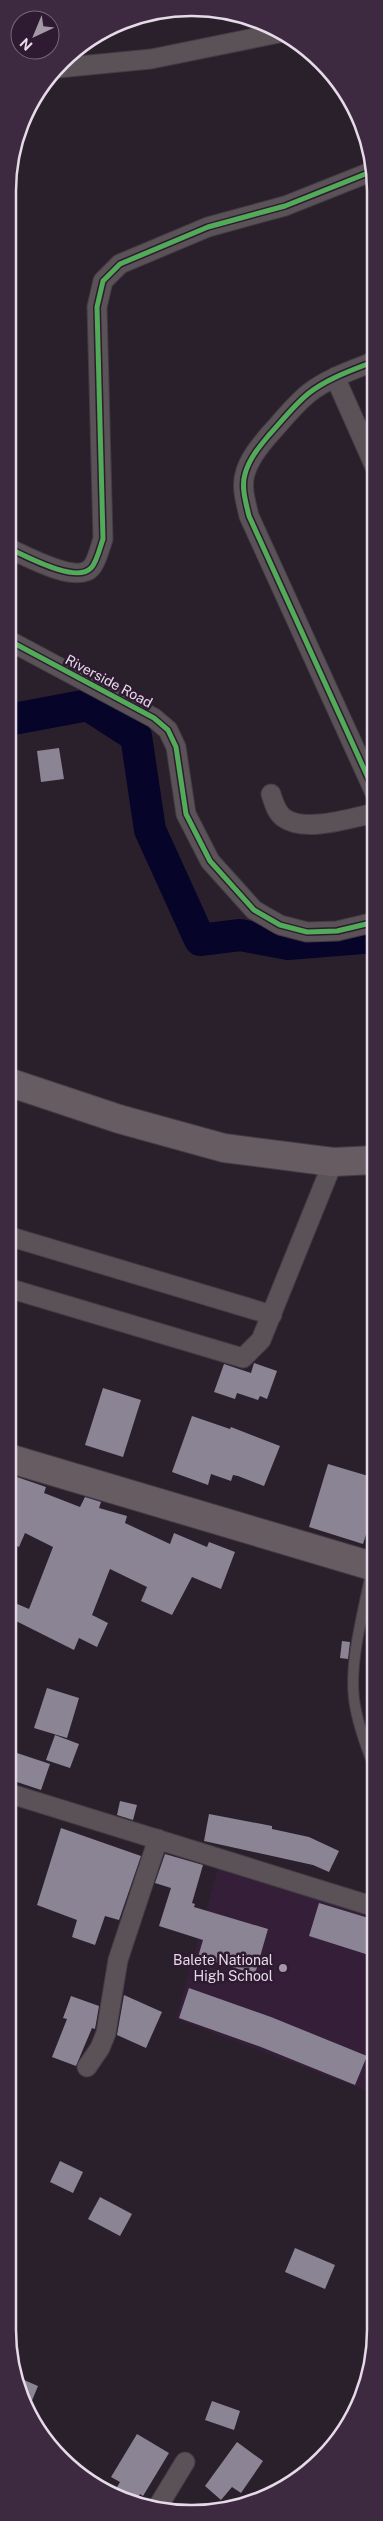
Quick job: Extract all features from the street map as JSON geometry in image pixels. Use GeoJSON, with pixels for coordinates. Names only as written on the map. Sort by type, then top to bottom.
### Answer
{"type":"FeatureCollection","features":[{"type":"Feature","properties":{"kind":"street"},"geometry":{"type":"LineString","coordinates":[[69,67],[151,59],[270,35]]}},
{"type":"Feature","properties":{"kind":"street"},"geometry":{"type":"LineString","coordinates":[[17,552],[72,574],[84,573],[93,567],[103,539],[97,307],[103,281],[120,264],[208,227],[284,206],[365,174]]}},
{"type":"Feature","properties":{"kind":"street"},"geometry":{"type":"LineString","coordinates":[[366,365],[336,377],[309,393],[288,413],[249,462],[244,476],[244,495],[249,516],[366,774]]}},
{"type":"Feature","properties":{"kind":"street"},"geometry":{"type":"LineString","coordinates":[[336,377],[366,447]]}},
{"type":"Feature","properties":{"kind":"street","name":"Riverside Road"},"geometry":{"type":"LineString","coordinates":[[17,645],[154,718],[168,730],[178,759],[186,814],[210,861],[254,910],[280,924],[307,932],[337,931],[366,924]]}},
{"type":"Feature","properties":{"kind":"street"},"geometry":{"type":"LineString","coordinates":[[272,794],[274,805],[283,818],[301,824],[366,814]]}},
{"type":"Feature","properties":{"kind":"street"},"geometry":{"type":"LineString","coordinates":[[17,1085],[119,1120],[224,1148],[333,1162],[366,1160]]}},
{"type":"Feature","properties":{"kind":"street"},"geometry":{"type":"LineString","coordinates":[[16,1291],[243,1358],[261,1340],[333,1162]]}},
{"type":"Feature","properties":{"kind":"street"},"geometry":{"type":"LineString","coordinates":[[17,1239],[272,1314]]}},
{"type":"Feature","properties":{"kind":"street"},"geometry":{"type":"LineString","coordinates":[[16,1460],[367,1564]]}},
{"type":"Feature","properties":{"kind":"street"},"geometry":{"type":"LineString","coordinates":[[16,1796],[367,1903]]}},
{"type":"Feature","properties":{"kind":"street"},"geometry":{"type":"LineString","coordinates":[[87,2067],[100,2048],[106,2033],[118,1960],[158,1839]]}},
{"type":"Feature","properties":{"kind":"street"},"geometry":{"type":"LineString","coordinates":[[161,2502],[185,2462]]}},
{"type":"Feature","properties":{"kind":"lane"},"geometry":{"type":"LineString","coordinates":[[367,1602],[355,1659],[354,1699],[367,1748]]}},
{"type":"Feature","properties":{"kind":"shaded area","name":"Balete National High School"},"geometry":{"type":"Polygon","coordinates":[[[218,1868],[367,1915],[367,2091],[176,2019],[218,1868]]]}},
{"type":"Feature","properties":{"kind":"building"},"geometry":{"type":"Polygon","coordinates":[[[59,748],[64,779],[41,782],[37,751],[59,748]]]}},
{"type":"Feature","properties":{"kind":"building"},"geometry":{"type":"Polygon","coordinates":[[[254,1363],[277,1371],[267,1399],[260,1396],[258,1400],[237,1393],[235,1399],[214,1392],[224,1364],[251,1373],[254,1363]]]}},
{"type":"Feature","properties":{"kind":"building"},"geometry":{"type":"Polygon","coordinates":[[[103,1388],[141,1400],[123,1457],[85,1445],[103,1388]]]}},
{"type":"Feature","properties":{"kind":"building"},"geometry":{"type":"Polygon","coordinates":[[[192,1416],[230,1429],[231,1427],[280,1446],[264,1486],[238,1476],[233,1475],[231,1481],[211,1474],[208,1485],[172,1472],[192,1416]]]}},
{"type":"Feature","properties":{"kind":"building"},"geometry":{"type":"Polygon","coordinates":[[[328,1464],[367,1475],[367,1533],[363,1544],[309,1527],[328,1464]]]}},
{"type":"Feature","properties":{"kind":"building"},"geometry":{"type":"Polygon","coordinates":[[[17,1477],[46,1487],[44,1493],[80,1507],[85,1497],[101,1502],[99,1508],[127,1516],[125,1523],[170,1544],[174,1533],[207,1547],[209,1542],[235,1552],[221,1589],[192,1577],[172,1615],[141,1601],[147,1587],[110,1569],[92,1615],[108,1623],[97,1647],[79,1638],[74,1650],[16,1621],[16,1604],[29,1609],[53,1547],[25,1533],[19,1547],[16,1546],[17,1477]]]}},
{"type":"Feature","properties":{"kind":"building"},"geometry":{"type":"Polygon","coordinates":[[[342,1641],[350,1642],[348,1659],[340,1658],[342,1641]]]}},
{"type":"Feature","properties":{"kind":"building"},"geometry":{"type":"Polygon","coordinates":[[[47,1688],[79,1698],[67,1738],[34,1728],[47,1688]]]}},
{"type":"Feature","properties":{"kind":"building"},"geometry":{"type":"Polygon","coordinates":[[[55,1735],[79,1744],[70,1768],[46,1760],[55,1735]]]}},
{"type":"Feature","properties":{"kind":"building"},"geometry":{"type":"Polygon","coordinates":[[[16,1753],[50,1764],[41,1790],[16,1782],[16,1753]]]}},
{"type":"Feature","properties":{"kind":"building"},"geometry":{"type":"Polygon","coordinates":[[[120,1801],[137,1805],[133,1820],[117,1815],[120,1801]]]}},
{"type":"Feature","properties":{"kind":"building"},"geometry":{"type":"Polygon","coordinates":[[[209,1814],[272,1826],[272,1829],[309,1837],[339,1851],[329,1872],[313,1865],[204,1841],[209,1814]]]}},
{"type":"Feature","properties":{"kind":"building"},"geometry":{"type":"Polygon","coordinates":[[[61,1828],[141,1856],[119,1920],[105,1916],[95,1945],[72,1937],[77,1920],[37,1905],[61,1828]]]}},
{"type":"Feature","properties":{"kind":"building"},"geometry":{"type":"Polygon","coordinates":[[[165,1854],[203,1865],[192,1903],[195,1904],[194,1907],[268,1929],[255,1974],[198,1957],[203,1940],[159,1926],[171,1888],[155,1883],[165,1854]]]}},
{"type":"Feature","properties":{"kind":"building"},"geometry":{"type":"Polygon","coordinates":[[[319,1903],[367,1918],[367,1954],[309,1936],[319,1903]]]}},
{"type":"Feature","properties":{"kind":"building"},"geometry":{"type":"Polygon","coordinates":[[[189,1988],[271,2017],[367,2056],[355,2085],[261,2047],[179,2018],[189,1988]]]}},
{"type":"Feature","properties":{"kind":"building"},"geometry":{"type":"Polygon","coordinates":[[[124,1995],[162,2012],[146,2048],[117,2035],[124,1995]]]}},
{"type":"Feature","properties":{"kind":"building"},"geometry":{"type":"Polygon","coordinates":[[[71,1996],[99,2006],[95,2029],[92,2028],[76,2066],[52,2057],[67,2019],[63,2018],[71,1996]]]}},
{"type":"Feature","properties":{"kind":"building"},"geometry":{"type":"Polygon","coordinates":[[[60,2161],[83,2172],[73,2193],[50,2182],[60,2161]]]}},
{"type":"Feature","properties":{"kind":"building"},"geometry":{"type":"Polygon","coordinates":[[[100,2197],[132,2214],[120,2236],[88,2219],[100,2197]]]}},
{"type":"Feature","properties":{"kind":"building"},"geometry":{"type":"Polygon","coordinates":[[[295,2248],[335,2265],[325,2289],[285,2272],[295,2248]]]}},
{"type":"Feature","properties":{"kind":"building"},"geometry":{"type":"Polygon","coordinates":[[[24,2380],[38,2386],[32,2401],[30,2397],[24,2380]]]}},
{"type":"Feature","properties":{"kind":"building"},"geometry":{"type":"Polygon","coordinates":[[[212,2401],[240,2411],[234,2430],[205,2420],[212,2401]]]}},
{"type":"Feature","properties":{"kind":"building"},"geometry":{"type":"Polygon","coordinates":[[[137,2434],[169,2453],[143,2496],[140,2494],[139,2496],[116,2488],[120,2482],[111,2477],[137,2434]]]}},
{"type":"Feature","properties":{"kind":"building"},"geometry":{"type":"Polygon","coordinates":[[[237,2442],[263,2461],[241,2493],[232,2487],[221,2500],[205,2486],[237,2442]]]}},
{"type":"Feature","properties":{"kind":"waterway"},"geometry":{"type":"LineString","coordinates":[[17,718],[88,705],[136,736],[150,830],[200,940],[240,935],[288,944],[366,938]]}},
{"type":"Feature","properties":{"kind":"cycle path"},"geometry":{"type":"LineString","coordinates":[[17,552],[63,571],[84,572],[91,568],[95,562],[103,539],[97,307],[103,281],[120,264],[208,227],[285,206],[365,174]]}},
{"type":"Feature","properties":{"kind":"cycle path"},"geometry":{"type":"LineString","coordinates":[[366,364],[316,388],[293,408],[269,435],[249,463],[244,479],[244,495],[249,516],[366,774]]}},
{"type":"Feature","properties":{"kind":"cycle path"},"geometry":{"type":"LineString","coordinates":[[17,645],[154,718],[168,730],[176,747],[186,814],[210,861],[254,910],[280,925],[307,932],[337,931],[366,924]]}},
{"type":"Feature","properties":{"kind":"place","name":"Balete National High School"},"geometry":{"type":"Point","coordinates":[283,1968]}}]}
